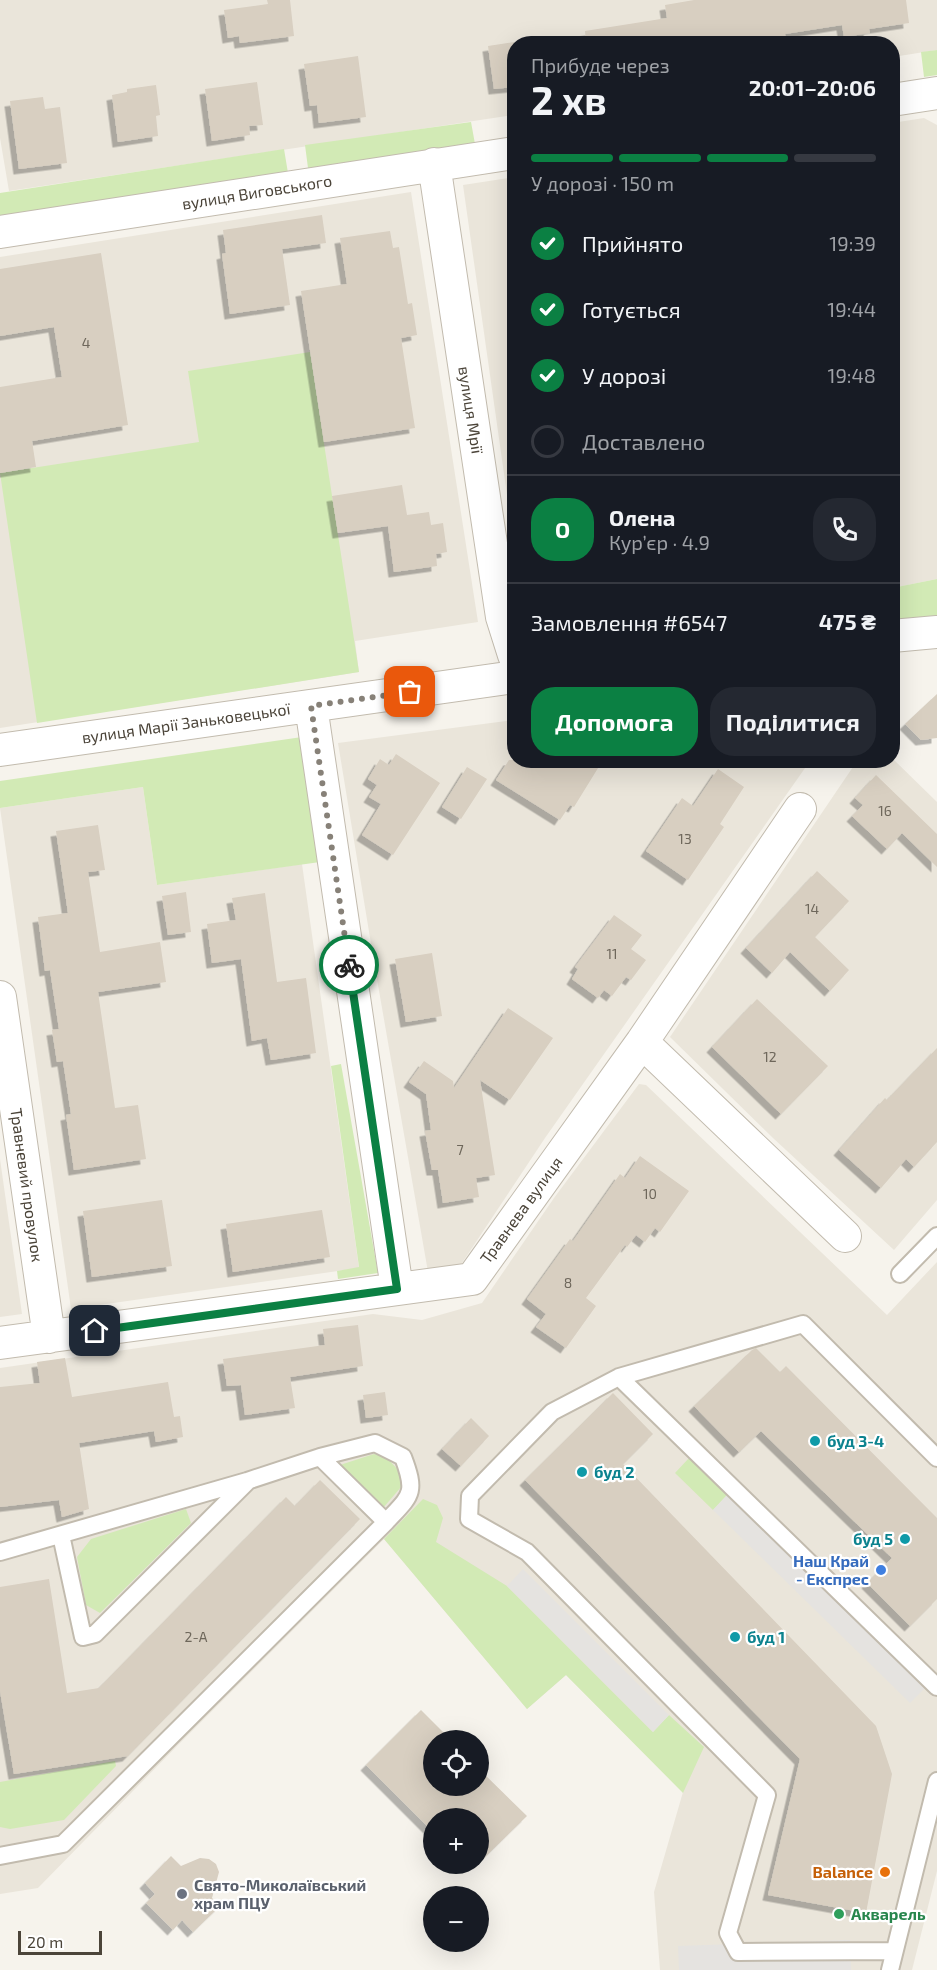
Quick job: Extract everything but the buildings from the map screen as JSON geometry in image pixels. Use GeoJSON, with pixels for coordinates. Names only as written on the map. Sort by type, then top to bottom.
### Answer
{"type":"FeatureCollection","features":[{"type":"Feature","properties":{"kind":"street"},"geometry":{"type":"LineString","coordinates":[[900,98],[937,93]]}},
{"type":"Feature","properties":{"kind":"street","name":"вулиця Виговського"},"geometry":{"type":"LineString","coordinates":[[0,232],[507,154]]}},
{"type":"Feature","properties":{"kind":"street","name":"вулиця Мрії"},"geometry":{"type":"LineString","coordinates":[[434,164],[502,617],[507,633]]}},
{"type":"Feature","properties":{"kind":"street"},"geometry":{"type":"LineString","coordinates":[[900,635],[937,632]]}},
{"type":"Feature","properties":{"kind":"street","name":"вулиця Марії Заньковецької"},"geometry":{"type":"LineString","coordinates":[[0,750],[507,678]]}},
{"type":"Feature","properties":{"kind":"street"},"geometry":{"type":"LineString","coordinates":[[311,706],[397,1289]]}},
{"type":"Feature","properties":{"kind":"street","name":"Травнева вулиця"},"geometry":{"type":"LineString","coordinates":[[0,1343],[472,1279],[642,1042],[800,809]]}},
{"type":"Feature","properties":{"kind":"street","name":"Травневий провулок"},"geometry":{"type":"LineString","coordinates":[[0,998],[49,1337]]}},
{"type":"Feature","properties":{"kind":"street"},"geometry":{"type":"LineString","coordinates":[[642,1042],[845,1236]]}},
{"type":"Feature","properties":{"kind":"lane"},"geometry":{"type":"LineString","coordinates":[[900,1274],[937,1236]]}},
{"type":"Feature","properties":{"kind":"lane"},"geometry":{"type":"LineString","coordinates":[[894,1951],[738,1952],[728,1933],[767,1795],[527,1552],[470,1519],[470,1496],[552,1412],[619,1377],[803,1324],[937,1458]]}},
{"type":"Feature","properties":{"kind":"lane"},"geometry":{"type":"LineString","coordinates":[[619,1377],[937,1687]]}},
{"type":"Feature","properties":{"kind":"lane"},"geometry":{"type":"LineString","coordinates":[[0,1552],[247,1481],[320,1457],[375,1443],[403,1457],[412,1479],[408,1498],[386,1522],[63,1844],[0,1856]]}},
{"type":"Feature","properties":{"kind":"lane"},"geometry":{"type":"LineString","coordinates":[[320,1457],[386,1522]]}},
{"type":"Feature","properties":{"kind":"lane"},"geometry":{"type":"LineString","coordinates":[[61,1535],[82,1637],[95,1634],[247,1481]]}},
{"type":"Feature","properties":{"kind":"lane"},"geometry":{"type":"LineString","coordinates":[[890,1970],[937,1781]]}},
{"type":"Feature","properties":{"kind":"shaded area"},"geometry":{"type":"Polygon","coordinates":[[[0,0],[937,0],[937,50],[900,56],[900,36],[507,36],[507,116],[9,191],[0,138],[0,0]]]}},
{"type":"Feature","properties":{"kind":"shaded area"},"geometry":{"type":"Polygon","coordinates":[[[924,118],[937,125],[937,579],[900,587],[900,122],[924,118]]]}},
{"type":"Feature","properties":{"kind":"shaded area"},"geometry":{"type":"Polygon","coordinates":[[[507,178],[507,495],[463,185],[507,178]]]}},
{"type":"Feature","properties":{"kind":"shaded area"},"geometry":{"type":"Polygon","coordinates":[[[411,192],[478,622],[355,641],[359,672],[0,728],[0,257],[411,192]]]}},
{"type":"Feature","properties":{"kind":"shaded area"},"geometry":{"type":"Polygon","coordinates":[[[507,721],[507,768],[805,768],[545,1138],[460,1266],[428,1272],[338,743],[507,721]]]}},
{"type":"Feature","properties":{"kind":"shaded area"},"geometry":{"type":"Polygon","coordinates":[[[900,766],[937,802],[937,1200],[894,1250],[773,1138],[670,1037],[852,768],[900,768],[900,766]]]}},
{"type":"Feature","properties":{"kind":"shaded area"},"geometry":{"type":"Polygon","coordinates":[[[143,787],[157,885],[302,864],[359,1268],[71,1309],[0,808],[143,787]]]}},
{"type":"Feature","properties":{"kind":"shaded area"},"geometry":{"type":"Polygon","coordinates":[[[639,1084],[646,1085],[887,1315],[937,1262],[937,1871],[912,1970],[660,1970],[654,1892],[683,1792],[566,1675],[527,1709],[384,1539],[38,1888],[0,1894],[0,1368],[373,1314],[422,1320],[482,1303],[554,1198],[639,1084]]]}},
{"type":"Feature","properties":{"kind":"shaded area"},"geometry":{"type":"Polygon","coordinates":[[[0,1159],[22,1314],[0,1317],[0,1159]]]}},
{"type":"Feature","properties":{"kind":"shaded area"},"geometry":{"type":"Polygon","coordinates":[[[727,1495],[925,1688],[910,1703],[713,1510],[727,1495]]]}},
{"type":"Feature","properties":{"kind":"shaded area"},"geometry":{"type":"Polygon","coordinates":[[[523,1569],[669,1715],[653,1732],[507,1586],[523,1569]]]}},
{"type":"Feature","properties":{"kind":"shaded area"},"geometry":{"type":"Polygon","coordinates":[[[850,1940],[851,1970],[679,1970],[678,1946],[850,1940]]]}},
{"type":"Feature","properties":{"kind":"green space"},"geometry":{"type":"Polygon","coordinates":[[[937,50],[937,75],[924,77],[921,52],[937,50]]]}},
{"type":"Feature","properties":{"kind":"green space"},"geometry":{"type":"Polygon","coordinates":[[[471,122],[475,144],[308,168],[305,145],[471,122]]]}},
{"type":"Feature","properties":{"kind":"green space"},"geometry":{"type":"Polygon","coordinates":[[[284,149],[288,173],[0,217],[0,193],[284,149]]]}},
{"type":"Feature","properties":{"kind":"green space"},"geometry":{"type":"Polygon","coordinates":[[[310,352],[359,672],[37,723],[0,473],[199,442],[188,371],[310,352]]]}},
{"type":"Feature","properties":{"kind":"green space"},"geometry":{"type":"Polygon","coordinates":[[[937,579],[937,620],[900,625],[900,586],[937,579]]]}},
{"type":"Feature","properties":{"kind":"green space"},"geometry":{"type":"Polygon","coordinates":[[[302,737],[320,862],[157,885],[143,787],[0,808],[0,781],[302,737]]]}},
{"type":"Feature","properties":{"kind":"green space"},"geometry":{"type":"Polygon","coordinates":[[[341,1064],[378,1273],[338,1279],[337,1271],[359,1267],[331,1066],[341,1064]]]}},
{"type":"Feature","properties":{"kind":"green space"},"geometry":{"type":"Polygon","coordinates":[[[374,1454],[386,1457],[402,1474],[402,1486],[383,1508],[340,1465],[374,1454]]]}},
{"type":"Feature","properties":{"kind":"green space"},"geometry":{"type":"Polygon","coordinates":[[[689,1458],[727,1495],[713,1510],[675,1473],[689,1458]]]}},
{"type":"Feature","properties":{"kind":"green space"},"geometry":{"type":"Polygon","coordinates":[[[423,1499],[437,1505],[443,1518],[436,1542],[507,1586],[653,1732],[669,1715],[704,1747],[683,1793],[566,1675],[527,1709],[384,1539],[423,1499]]]}},
{"type":"Feature","properties":{"kind":"green space"},"geometry":{"type":"Polygon","coordinates":[[[186,1509],[191,1523],[100,1613],[86,1605],[77,1557],[91,1539],[186,1509]]]}},
{"type":"Feature","properties":{"kind":"green space"},"geometry":{"type":"Polygon","coordinates":[[[115,1761],[116,1766],[64,1820],[10,1829],[0,1827],[0,1782],[115,1761]]]}},
{"type":"Feature","properties":{"kind":"way so far"},"geometry":{"type":"LineString","coordinates":[[349,965],[311,706],[410,692]]}},
{"type":"Feature","properties":{"kind":"place","name":"буд 3-4"},"geometry":{"type":"Point","coordinates":[815,1441]}},
{"type":"Feature","properties":{"kind":"place","name":"буд 2"},"geometry":{"type":"Point","coordinates":[582,1472]}},
{"type":"Feature","properties":{"kind":"place","name":"буд 5"},"geometry":{"type":"Point","coordinates":[905,1539]}},
{"type":"Feature","properties":{"kind":"place","name":"Наш Край - Експрес"},"geometry":{"type":"Point","coordinates":[881,1570]}},
{"type":"Feature","properties":{"kind":"place","name":"буд 1"},"geometry":{"type":"Point","coordinates":[735,1637]}},
{"type":"Feature","properties":{"kind":"place","name":"Balance"},"geometry":{"type":"Point","coordinates":[885,1872]}},
{"type":"Feature","properties":{"kind":"place","name":"Свято-Миколаївський храм ПЦУ"},"geometry":{"type":"Point","coordinates":[182,1894]}},
{"type":"Feature","properties":{"kind":"place","name":"Акварель"},"geometry":{"type":"Point","coordinates":[839,1914]}},
{"type":"Feature","properties":{"kind":"route"},"geometry":{"type":"LineString","coordinates":[[95,1331],[397,1289],[349,965]]}}]}
